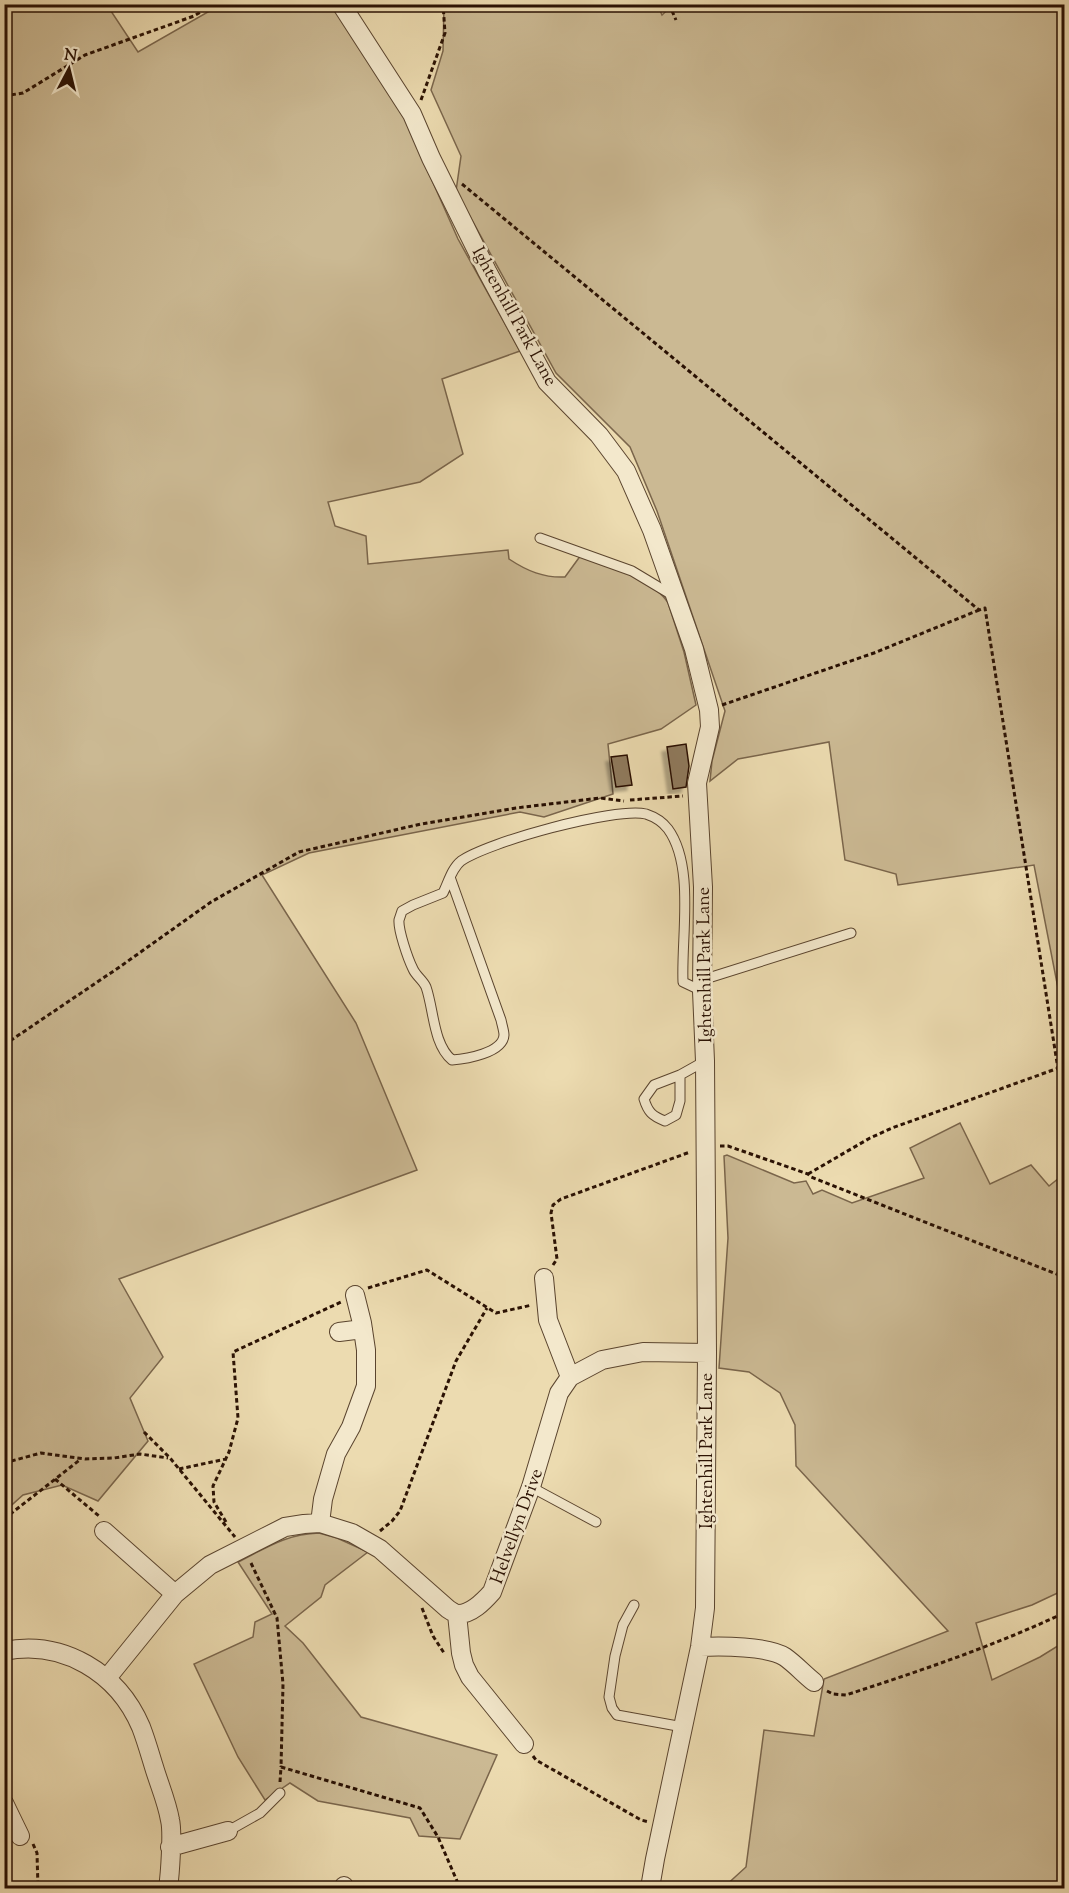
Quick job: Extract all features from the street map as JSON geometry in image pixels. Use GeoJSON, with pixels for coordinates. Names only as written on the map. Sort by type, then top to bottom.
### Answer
{"type":"FeatureCollection","features":[{"type":"Feature","properties":{"kind":"street","name":"Ightenhill Park Lane"},"geometry":{"type":"LineString","coordinates":[[341,4],[412,114],[431,158],[477,250],[547,382],[599,435],[626,471],[652,530],[675,596],[693,649],[709,710],[710,728],[697,783],[703,887],[702,986],[705,1061],[707,1353],[705,1608],[700,1647],[650,1888]]}},
{"type":"Feature","properties":{"kind":"street"},"geometry":{"type":"LineString","coordinates":[[544,1278],[548,1320],[570,1377],[602,1360],[644,1352],[707,1353]]}},
{"type":"Feature","properties":{"kind":"street"},"geometry":{"type":"LineString","coordinates":[[320,1523],[323,1499],[336,1454],[351,1427],[366,1386],[366,1350],[355,1295]]}},
{"type":"Feature","properties":{"kind":"street"},"geometry":{"type":"LineString","coordinates":[[339,1332],[363,1329]]}},
{"type":"Feature","properties":{"kind":"street","name":"Helvellyn Drive"},"geometry":{"type":"LineString","coordinates":[[457,1614],[471,1610],[492,1592],[531,1487],[559,1393],[570,1377]]}},
{"type":"Feature","properties":{"kind":"street"},"geometry":{"type":"LineString","coordinates":[[107,1678],[175,1594],[210,1565],[285,1527],[320,1523],[338,1527],[368,1541],[409,1573],[448,1609],[457,1614],[464,1665],[470,1677],[524,1744]]}},
{"type":"Feature","properties":{"kind":"street"},"geometry":{"type":"LineString","coordinates":[[105,1538],[175,1594]]}},
{"type":"Feature","properties":{"kind":"street"},"geometry":{"type":"LineString","coordinates":[[700,1647],[729,1646],[783,1656],[814,1682]]}},
{"type":"Feature","properties":{"kind":"street"},"geometry":{"type":"LineString","coordinates":[[4,1651],[33,1648],[69,1656],[93,1667],[107,1678],[125,1699],[141,1727],[171,1822],[168,1888]]}},
{"type":"Feature","properties":{"kind":"street"},"geometry":{"type":"LineString","coordinates":[[14,1811],[20,1836]]}},
{"type":"Feature","properties":{"kind":"street"},"geometry":{"type":"LineString","coordinates":[[170,1847],[228,1830]]}},
{"type":"Feature","properties":{"kind":"lane"},"geometry":{"type":"LineString","coordinates":[[540,538],[632,571],[675,596]]}},
{"type":"Feature","properties":{"kind":"lane"},"geometry":{"type":"LineString","coordinates":[[450,877],[501,1020],[504,1036],[500,1045],[494,1049],[464,1059],[452,1060],[444,1053],[426,987],[414,971],[399,921],[402,911],[443,893],[450,877],[458,863],[481,850],[577,821],[634,813],[646,814],[659,819],[678,847],[685,882],[683,982],[702,986],[851,933]]}},
{"type":"Feature","properties":{"kind":"lane"},"geometry":{"type":"LineString","coordinates":[[680,1075],[680,1101],[676,1115],[665,1121],[653,1116],[644,1099],[654,1085],[680,1075],[705,1061]]}},
{"type":"Feature","properties":{"kind":"lane"},"geometry":{"type":"LineString","coordinates":[[531,1487],[596,1522]]}},
{"type":"Feature","properties":{"kind":"lane"},"geometry":{"type":"LineString","coordinates":[[634,1605],[623,1625],[615,1656],[609,1697],[612,1708],[617,1715],[683,1727]]}},
{"type":"Feature","properties":{"kind":"lane"},"geometry":{"type":"LineString","coordinates":[[228,1830],[260,1813],[280,1793]]}},
{"type":"Feature","properties":{"kind":"path"},"geometry":{"type":"LineString","coordinates":[[4,96],[22,93],[85,55],[194,16],[214,4]]}},
{"type":"Feature","properties":{"kind":"path"},"geometry":{"type":"LineString","coordinates":[[412,114],[427,87],[445,33],[443,4]]}},
{"type":"Feature","properties":{"kind":"path"},"geometry":{"type":"LineString","coordinates":[[669,4],[676,20]]}},
{"type":"Feature","properties":{"kind":"path"},"geometry":{"type":"LineString","coordinates":[[458,180],[980,610]]}},
{"type":"Feature","properties":{"kind":"path"},"geometry":{"type":"LineString","coordinates":[[709,710],[874,653],[985,608],[1058,1068],[1065,1081]]}},
{"type":"Feature","properties":{"kind":"path"},"geometry":{"type":"LineString","coordinates":[[4,1045],[211,902],[299,852],[421,824],[506,810],[600,798],[621,801],[698,794]]}},
{"type":"Feature","properties":{"kind":"path"},"geometry":{"type":"LineString","coordinates":[[808,1174],[886,1130],[1065,1066]]}},
{"type":"Feature","properties":{"kind":"path"},"geometry":{"type":"LineString","coordinates":[[544,1278],[557,1259],[551,1213],[553,1205],[561,1198],[705,1147],[728,1146],[808,1174],[811,1178],[1065,1277]]}},
{"type":"Feature","properties":{"kind":"path"},"geometry":{"type":"LineString","coordinates":[[226,1522],[214,1502],[213,1486],[229,1452],[238,1418],[233,1352],[371,1286],[427,1270],[496,1313],[546,1302]]}},
{"type":"Feature","properties":{"kind":"path"},"geometry":{"type":"LineString","coordinates":[[368,1541],[392,1521],[400,1511],[456,1361],[487,1308]]}},
{"type":"Feature","properties":{"kind":"path"},"geometry":{"type":"LineString","coordinates":[[144,1432],[170,1458],[244,1548],[277,1618],[284,1684],[280,1793]]}},
{"type":"Feature","properties":{"kind":"path"},"geometry":{"type":"LineString","coordinates":[[4,1462],[41,1453],[82,1459],[140,1455],[170,1458]]}},
{"type":"Feature","properties":{"kind":"path"},"geometry":{"type":"LineString","coordinates":[[4,1519],[82,1459]]}},
{"type":"Feature","properties":{"kind":"path"},"geometry":{"type":"LineString","coordinates":[[179,1469],[226,1459]]}},
{"type":"Feature","properties":{"kind":"path"},"geometry":{"type":"LineString","coordinates":[[55,1479],[102,1519],[105,1538]]}},
{"type":"Feature","properties":{"kind":"path"},"geometry":{"type":"LineString","coordinates":[[421,1605],[433,1636],[447,1658]]}},
{"type":"Feature","properties":{"kind":"path"},"geometry":{"type":"LineString","coordinates":[[814,1682],[832,1694],[846,1695],[937,1666],[1018,1635],[1065,1613]]}},
{"type":"Feature","properties":{"kind":"path"},"geometry":{"type":"LineString","coordinates":[[524,1744],[536,1760],[641,1820],[662,1825]]}},
{"type":"Feature","properties":{"kind":"path"},"geometry":{"type":"LineString","coordinates":[[281,1767],[420,1808],[438,1837],[460,1888]]}},
{"type":"Feature","properties":{"kind":"path"},"geometry":{"type":"LineString","coordinates":[[20,1836],[31,1840],[37,1853],[38,1888]]}},
{"type":"Feature","properties":{"kind":"shaded area"},"geometry":{"type":"Polygon","coordinates":[[[657,4],[662,15],[674,4],[1064,5],[1064,1019],[1034,865],[898,885],[896,874],[845,860],[829,742],[738,759],[710,781],[712,761],[725,711],[657,511],[630,447],[556,373],[456,191],[461,156],[431,90],[443,51],[444,5],[657,4]]]}},
{"type":"Feature","properties":{"kind":"shaded area"},"geometry":{"type":"Polygon","coordinates":[[[5,5],[107,5],[138,52],[220,5],[334,5],[403,115],[458,239],[520,351],[442,379],[463,454],[420,482],[328,502],[335,526],[366,536],[368,564],[508,550],[509,559],[543,575],[565,577],[581,555],[629,574],[653,587],[668,603],[684,652],[696,705],[661,729],[608,744],[613,794],[544,817],[520,812],[309,853],[262,875],[356,1023],[417,1170],[119,1279],[163,1357],[130,1398],[148,1441],[98,1501],[62,1485],[23,1495],[5,1511],[5,5]]]}},
{"type":"Feature","properties":{"kind":"shaded area"},"geometry":{"type":"Polygon","coordinates":[[[960,1123],[990,1184],[1031,1165],[1049,1186],[1064,1174],[1064,1590],[1032,1605],[976,1623],[992,1680],[1040,1657],[1064,1642],[1064,1888],[723,1888],[746,1867],[764,1730],[814,1736],[824,1679],[948,1631],[796,1466],[795,1425],[780,1393],[749,1372],[719,1368],[728,1238],[724,1156],[727,1155],[794,1183],[806,1181],[813,1194],[822,1190],[852,1203],[924,1178],[910,1148],[960,1123]]]}},
{"type":"Feature","properties":{"kind":"shaded area"},"geometry":{"type":"Polygon","coordinates":[[[319,1533],[337,1538],[368,1552],[325,1585],[321,1597],[285,1626],[303,1643],[361,1717],[497,1755],[460,1839],[419,1836],[410,1818],[318,1801],[290,1783],[265,1800],[238,1757],[194,1664],[253,1637],[255,1622],[272,1614],[238,1562],[286,1539],[319,1533]]]}},
{"type":"Feature","properties":{"kind":"building"},"geometry":{"type":"Polygon","coordinates":[[[686,744],[689,766],[686,787],[673,789],[667,747],[686,744]]]}},
{"type":"Feature","properties":{"kind":"building"},"geometry":{"type":"Polygon","coordinates":[[[627,755],[632,785],[616,787],[611,757],[627,755]]]}}]}
